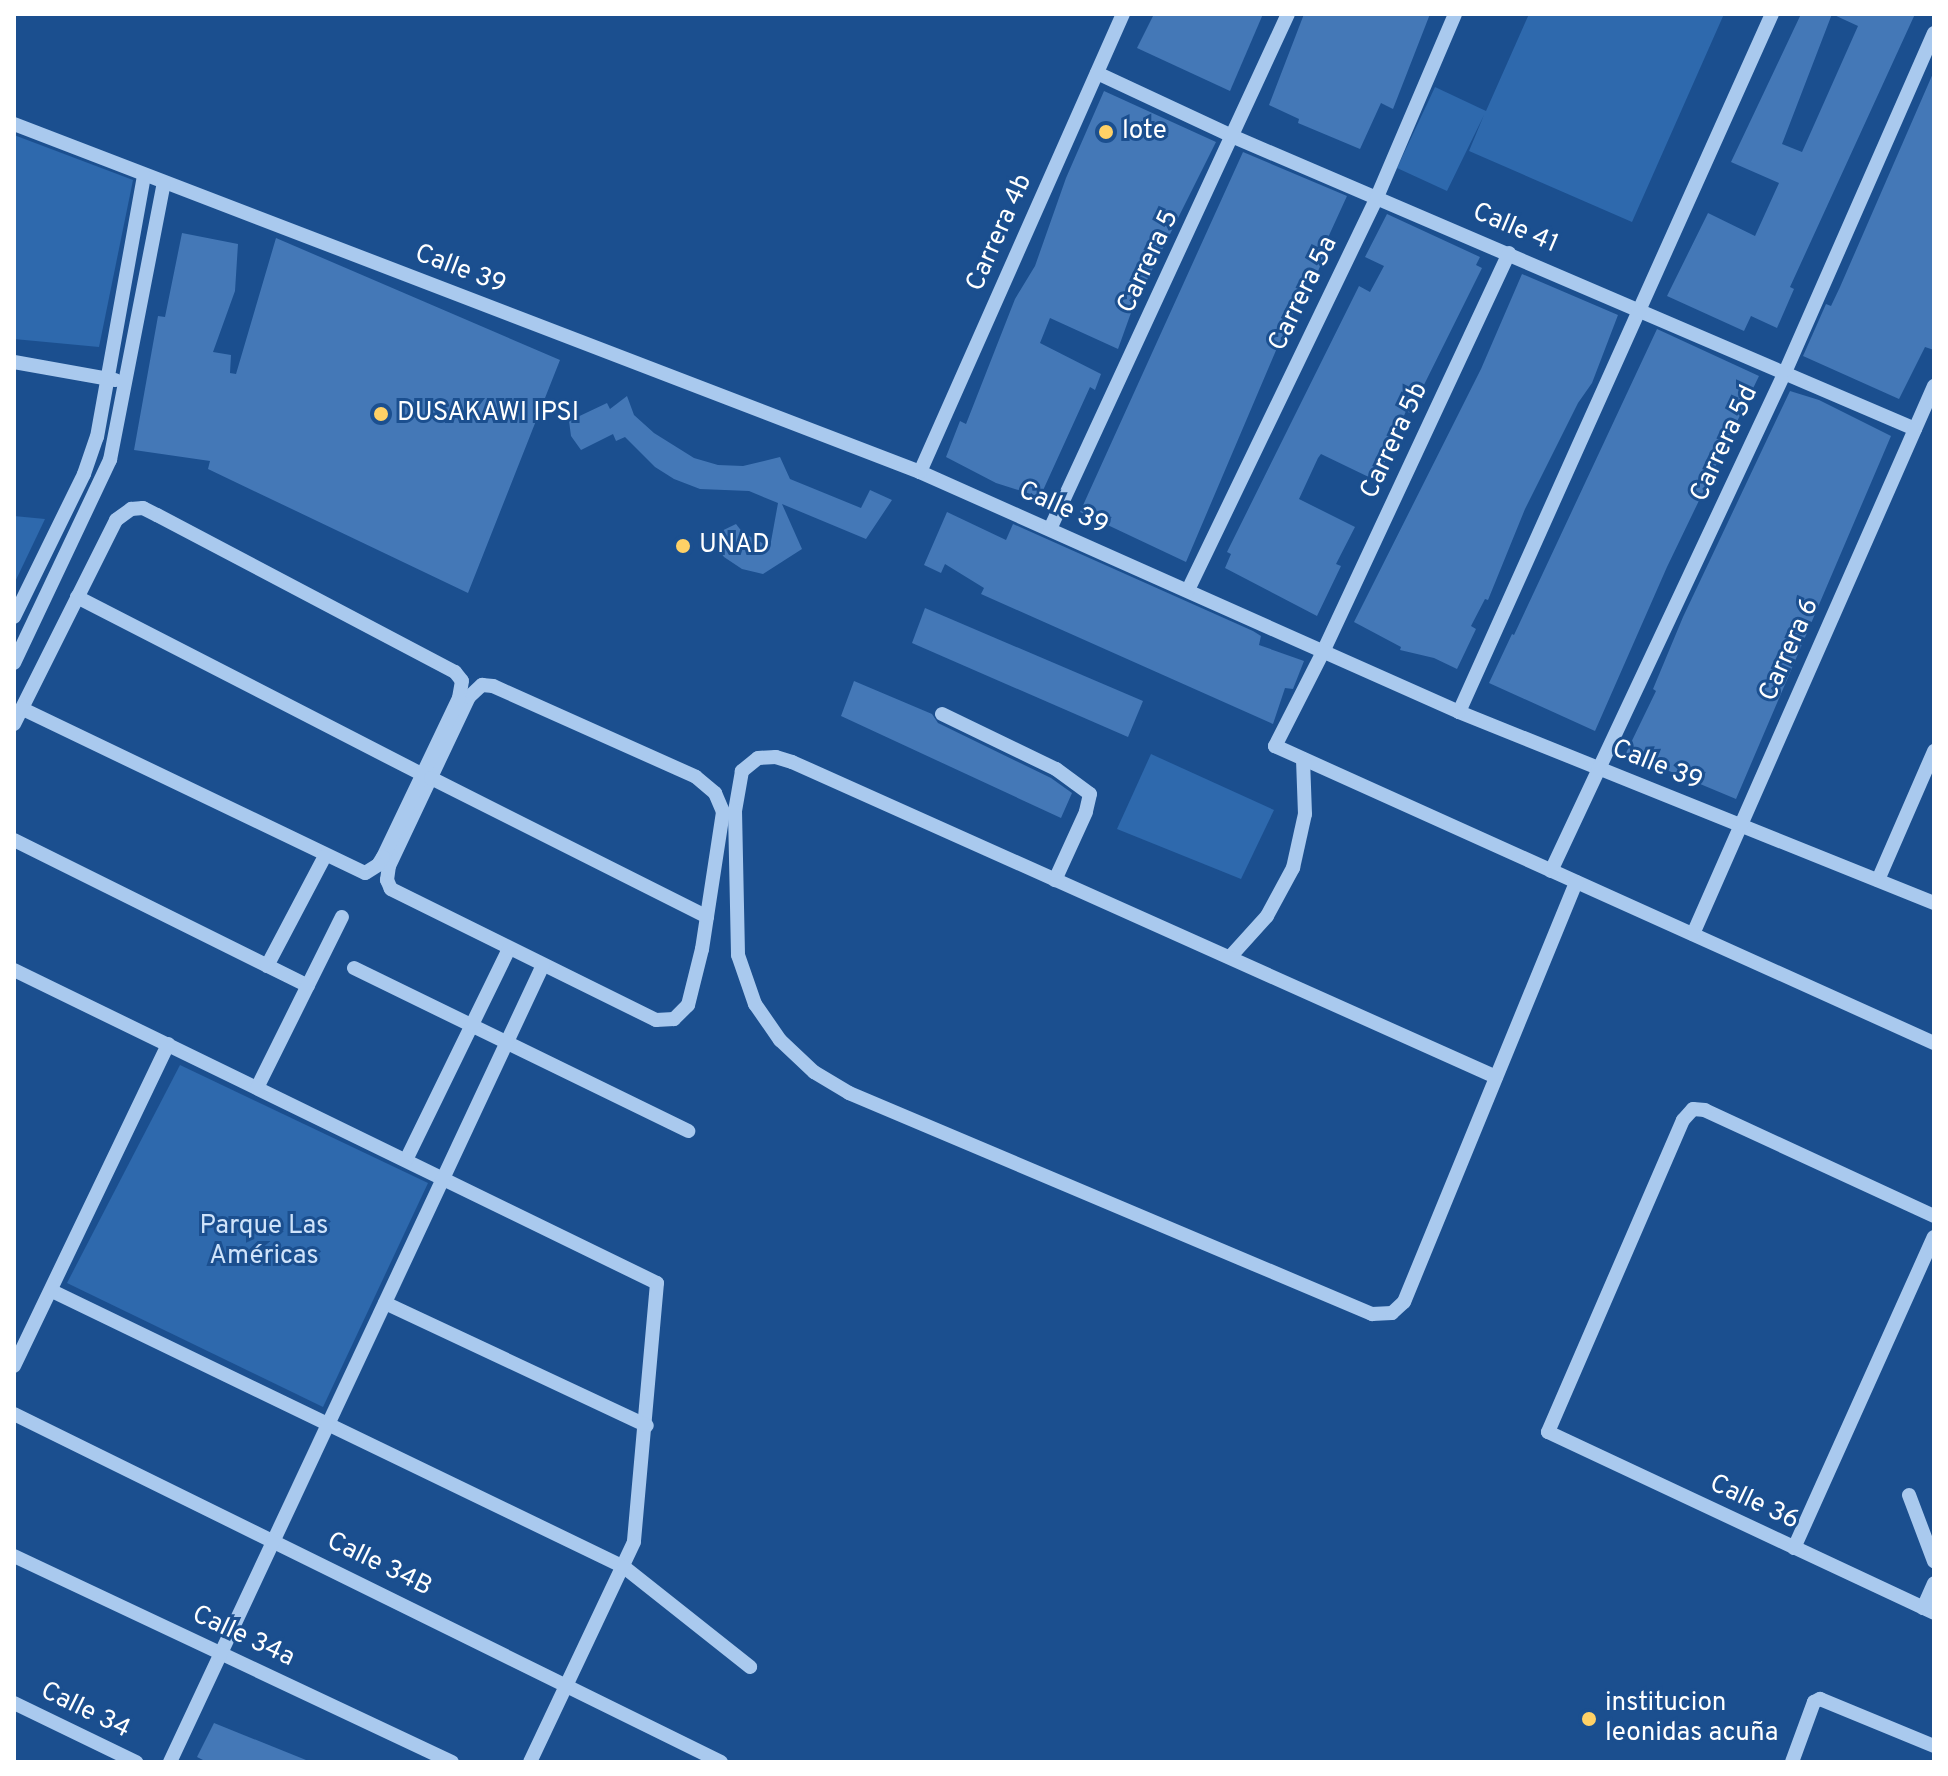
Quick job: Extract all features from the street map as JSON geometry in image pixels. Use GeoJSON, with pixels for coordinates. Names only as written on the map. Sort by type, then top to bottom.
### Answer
{"type":"FeatureCollection","features":[{"type":"Feature","properties":{"kind":"street","name":"Carrera 4b"},"geometry":{"type":"LineString","coordinates":[[920,472],[1123,14]]}},
{"type":"Feature","properties":{"kind":"street","name":"Carrera 5"},"geometry":{"type":"LineString","coordinates":[[1050,529],[1234,137],[1288,14]]}},
{"type":"Feature","properties":{"kind":"street","name":"Carrera 5a"},"geometry":{"type":"LineString","coordinates":[[1188,590],[1377,197],[1455,14]]}},
{"type":"Feature","properties":{"kind":"street"},"geometry":{"type":"LineString","coordinates":[[1459,712],[1772,14]]}},
{"type":"Feature","properties":{"kind":"street","name":"Carrera 5d"},"geometry":{"type":"LineString","coordinates":[[1551,871],[1786,370],[1934,33]]}},
{"type":"Feature","properties":{"kind":"street","name":"Calle 41"},"geometry":{"type":"LineString","coordinates":[[1097,73],[1234,137],[1786,370],[1915,429]]}},
{"type":"Feature","properties":{"kind":"street","name":"Calle 39"},"geometry":{"type":"LineString","coordinates":[[14,124],[920,472],[1459,712],[1934,903]]}},
{"type":"Feature","properties":{"kind":"street"},"geometry":{"type":"LineString","coordinates":[[14,617],[84,474],[97,437],[144,175]]}},
{"type":"Feature","properties":{"kind":"street"},"geometry":{"type":"LineString","coordinates":[[14,663],[110,460],[164,183]]}},
{"type":"Feature","properties":{"kind":"street","name":"Carrera 5b"},"geometry":{"type":"LineString","coordinates":[[1303,759],[1275,746],[1324,650],[1509,253]]}},
{"type":"Feature","properties":{"kind":"street"},"geometry":{"type":"LineString","coordinates":[[14,362],[127,382]]}},
{"type":"Feature","properties":{"kind":"street","name":"Carrera 6"},"geometry":{"type":"LineString","coordinates":[[1693,934],[1934,386]]}},
{"type":"Feature","properties":{"kind":"street"},"geometry":{"type":"LineString","coordinates":[[14,724],[116,520],[131,509],[143,508],[455,672],[462,681],[462,689],[426,776],[389,866],[387,880],[398,895],[656,1020],[674,1019],[688,1005],[707,917],[723,812],[715,793],[696,777],[493,686],[482,685],[469,697],[426,776],[383,857],[372,871],[358,871],[325,856],[22,709]]}},
{"type":"Feature","properties":{"kind":"street"},"geometry":{"type":"LineString","coordinates":[[77,597],[707,917]]}},
{"type":"Feature","properties":{"kind":"street"},"geometry":{"type":"LineString","coordinates":[[942,714],[1056,769],[1090,794],[1086,812],[1055,880]]}},
{"type":"Feature","properties":{"kind":"street"},"geometry":{"type":"LineString","coordinates":[[1878,880],[1934,751]]}},
{"type":"Feature","properties":{"kind":"street"},"geometry":{"type":"LineString","coordinates":[[1496,1077],[792,762],[776,757],[758,758],[742,771],[735,811],[738,955],[755,1004],[780,1040],[814,1072],[849,1093],[1372,1314],[1392,1313],[1404,1302],[1576,882]]}},
{"type":"Feature","properties":{"kind":"street"},"geometry":{"type":"LineString","coordinates":[[1230,957],[1267,916],[1293,868],[1305,814],[1303,759],[1934,1043]]}},
{"type":"Feature","properties":{"kind":"street"},"geometry":{"type":"LineString","coordinates":[[14,840],[308,986]]}},
{"type":"Feature","properties":{"kind":"street"},"geometry":{"type":"LineString","coordinates":[[267,966],[325,856]]}},
{"type":"Feature","properties":{"kind":"street"},"geometry":{"type":"LineString","coordinates":[[257,1088],[342,917]]}},
{"type":"Feature","properties":{"kind":"street"},"geometry":{"type":"LineString","coordinates":[[406,1160],[509,949]]}},
{"type":"Feature","properties":{"kind":"street"},"geometry":{"type":"LineString","coordinates":[[170,1762],[543,965]]}},
{"type":"Feature","properties":{"kind":"street"},"geometry":{"type":"LineString","coordinates":[[354,968],[688,1131]]}},
{"type":"Feature","properties":{"kind":"street"},"geometry":{"type":"LineString","coordinates":[[14,970],[657,1283],[638,1523],[624,1567],[530,1762]]}},
{"type":"Feature","properties":{"kind":"street"},"geometry":{"type":"LineString","coordinates":[[14,1366],[168,1044]]}},
{"type":"Feature","properties":{"kind":"street","name":"Calle 36"},"geometry":{"type":"LineString","coordinates":[[1928,1611],[1548,1432],[1683,1120],[1693,1109],[1705,1110],[1934,1216]]}},
{"type":"Feature","properties":{"kind":"street"},"geometry":{"type":"LineString","coordinates":[[1794,1548],[1934,1237]]}},
{"type":"Feature","properties":{"kind":"street"},"geometry":{"type":"LineString","coordinates":[[52,1291],[624,1567],[750,1667]]}},
{"type":"Feature","properties":{"kind":"street"},"geometry":{"type":"LineString","coordinates":[[385,1303],[647,1426]]}},
{"type":"Feature","properties":{"kind":"street","name":"Calle 34B"},"geometry":{"type":"LineString","coordinates":[[14,1414],[721,1762]]}},
{"type":"Feature","properties":{"kind":"street"},"geometry":{"type":"LineString","coordinates":[[1909,1495],[1934,1561]]}},
{"type":"Feature","properties":{"kind":"street","name":"Calle 34a"},"geometry":{"type":"LineString","coordinates":[[14,1556],[452,1762]]}},
{"type":"Feature","properties":{"kind":"street"},"geometry":{"type":"LineString","coordinates":[[1928,1611],[1934,1583]]}},
{"type":"Feature","properties":{"kind":"street"},"geometry":{"type":"LineString","coordinates":[[1792,1762],[1814,1702],[1820,1699],[1934,1746]]}},
{"type":"Feature","properties":{"kind":"street","name":"Calle 34"},"geometry":{"type":"LineString","coordinates":[[14,1703],[136,1762]]}},
{"type":"Feature","properties":{"kind":"green space"},"geometry":{"type":"Polygon","coordinates":[[[1529,14],[1724,14],[1632,222],[1469,151],[1484,115],[1447,191],[1397,168],[1435,87],[1486,111],[1529,14]]]}},
{"type":"Feature","properties":{"kind":"green space"},"geometry":{"type":"Polygon","coordinates":[[[14,135],[133,180],[99,347],[14,339],[14,135]]]}},
{"type":"Feature","properties":{"kind":"green space"},"geometry":{"type":"Polygon","coordinates":[[[14,516],[45,519],[14,584],[14,516]]]}},
{"type":"Feature","properties":{"kind":"green space"},"geometry":{"type":"Polygon","coordinates":[[[1151,754],[1274,810],[1241,879],[1117,829],[1151,754]]]}},
{"type":"Feature","properties":{"kind":"green space","name":"Parque Las Américas"},"geometry":{"type":"Polygon","coordinates":[[[180,1065],[428,1183],[323,1407],[67,1283],[180,1065]]]}},
{"type":"Feature","properties":{"kind":"building"},"geometry":{"type":"Polygon","coordinates":[[[1154,14],[1263,14],[1230,91],[1137,48],[1154,14]]]}},
{"type":"Feature","properties":{"kind":"building"},"geometry":{"type":"Polygon","coordinates":[[[1304,14],[1430,14],[1393,109],[1381,103],[1360,149],[1298,123],[1299,119],[1269,105],[1304,14]]]}},
{"type":"Feature","properties":{"kind":"building"},"geometry":{"type":"Polygon","coordinates":[[[1801,14],[1832,14],[1915,14],[1790,287],[1794,289],[1777,328],[1751,316],[1744,331],[1667,296],[1708,213],[1755,236],[1779,183],[1731,162],[1801,14]],[[1832,14],[1782,144],[1802,152],[1858,26],[1832,14]]]}},
{"type":"Feature","properties":{"kind":"building"},"geometry":{"type":"Polygon","coordinates":[[[1934,71],[1934,350],[1925,347],[1899,399],[1803,356],[1826,304],[1831,306],[1840,287],[1934,71]]]}},
{"type":"Feature","properties":{"kind":"building"},"geometry":{"type":"Polygon","coordinates":[[[1104,91],[1216,142],[1132,310],[1118,349],[1050,318],[1040,343],[1101,374],[1095,390],[1090,387],[1040,497],[996,483],[946,457],[960,421],[966,424],[1015,299],[1035,266],[1066,178],[1104,91]]]}},
{"type":"Feature","properties":{"kind":"building"},"geometry":{"type":"Polygon","coordinates":[[[1243,152],[1347,196],[1320,255],[1324,257],[1316,276],[1311,274],[1277,348],[1186,562],[1080,512],[1243,152]]]}},
{"type":"Feature","properties":{"kind":"building"},"geometry":{"type":"Polygon","coordinates":[[[1387,214],[1480,257],[1476,265],[1482,268],[1410,413],[1406,411],[1377,481],[1321,454],[1318,458],[1299,499],[1355,527],[1336,564],[1341,566],[1317,616],[1225,568],[1231,554],[1227,552],[1359,286],[1370,292],[1384,266],[1365,257],[1387,214]]]}},
{"type":"Feature","properties":{"kind":"building","name":"DUSAKAWI IPSI"},"geometry":{"type":"Polygon","coordinates":[[[182,233],[238,244],[235,291],[213,352],[231,355],[230,373],[236,374],[276,238],[560,360],[468,593],[208,469],[210,461],[134,450],[158,316],[165,317],[182,233]]]}},
{"type":"Feature","properties":{"kind":"building"},"geometry":{"type":"Polygon","coordinates":[[[1522,274],[1618,315],[1592,383],[1578,403],[1525,509],[1488,600],[1485,599],[1471,626],[1476,629],[1457,669],[1434,658],[1400,650],[1401,647],[1354,622],[1481,369],[1522,274]]]}},
{"type":"Feature","properties":{"kind":"building"},"geometry":{"type":"Polygon","coordinates":[[[1657,329],[1759,376],[1667,567],[1595,731],[1489,683],[1657,329]]]}},
{"type":"Feature","properties":{"kind":"building"},"geometry":{"type":"Polygon","coordinates":[[[1790,391],[1819,400],[1891,436],[1736,799],[1626,753],[1656,691],[1653,689],[1683,617],[1790,391]]]}},
{"type":"Feature","properties":{"kind":"building"},"geometry":{"type":"Polygon","coordinates":[[[627,396],[634,415],[654,433],[694,458],[718,465],[743,466],[780,457],[790,479],[861,508],[870,490],[892,500],[866,539],[782,504],[802,549],[763,574],[742,569],[724,557],[709,537],[736,524],[743,533],[770,547],[778,503],[749,491],[700,489],[674,479],[655,467],[625,437],[616,441],[613,434],[581,450],[571,436],[569,421],[607,403],[610,409],[627,396]]]}},
{"type":"Feature","properties":{"kind":"building"},"geometry":{"type":"Polygon","coordinates":[[[947,512],[1006,540],[1013,524],[1253,631],[1261,636],[1259,645],[1304,661],[1293,689],[1285,688],[1273,724],[981,594],[984,588],[945,564],[941,573],[924,565],[947,512]]]}},
{"type":"Feature","properties":{"kind":"building"},"geometry":{"type":"Polygon","coordinates":[[[925,608],[1143,701],[1128,737],[912,643],[925,608]]]}},
{"type":"Feature","properties":{"kind":"building"},"geometry":{"type":"Polygon","coordinates":[[[854,681],[932,714],[938,723],[1051,778],[1072,793],[1061,818],[841,716],[854,681]]]}},
{"type":"Feature","properties":{"kind":"building"},"geometry":{"type":"Polygon","coordinates":[[[214,1723],[306,1762],[207,1762],[197,1757],[214,1723]]]}},
{"type":"Feature","properties":{"kind":"place","name":"lote"},"geometry":{"type":"Point","coordinates":[1106,132]}},
{"type":"Feature","properties":{"kind":"place","name":"DUSAKAWI IPSI"},"geometry":{"type":"Point","coordinates":[381,414]}},
{"type":"Feature","properties":{"kind":"place","name":"UNAD"},"geometry":{"type":"Point","coordinates":[683,546]}},
{"type":"Feature","properties":{"kind":"place","name":"institucion leonidas acuña"},"geometry":{"type":"Point","coordinates":[1589,1719]}}]}
